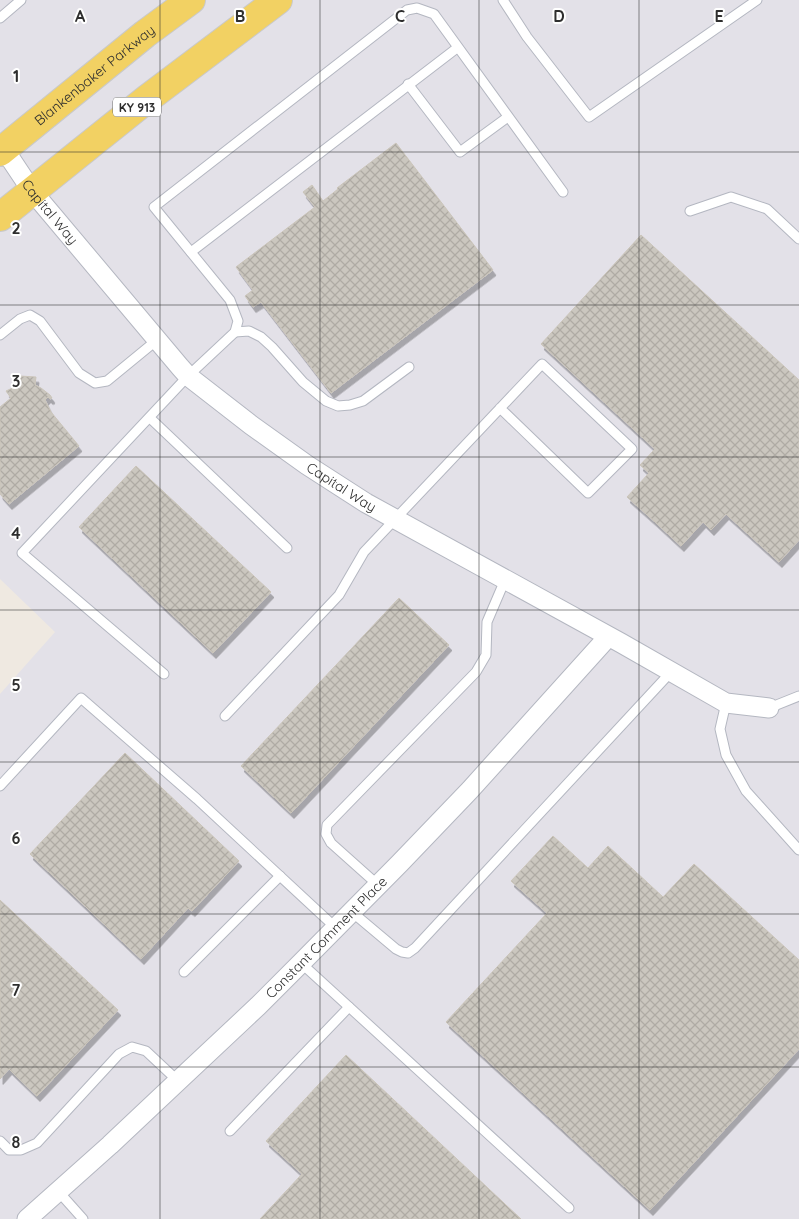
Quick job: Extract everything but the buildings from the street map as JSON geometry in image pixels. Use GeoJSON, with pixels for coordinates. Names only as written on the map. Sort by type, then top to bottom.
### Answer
{"type":"FeatureCollection","features":[{"type":"Feature","properties":{"kind":"main road","name":"Blankenbaker Parkway"},"geometry":{"type":"LineString","coordinates":[[1,148],[190,0]]}},
{"type":"Feature","properties":{"kind":"main road","name":"KY 913"},"geometry":{"type":"LineString","coordinates":[[0,217],[147,100],[278,0]]}},
{"type":"Feature","properties":{"kind":"street","name":"Capital Way"},"geometry":{"type":"LineString","coordinates":[[1,148],[32,191],[188,376],[307,466],[366,503],[726,703],[769,708]]}},
{"type":"Feature","properties":{"kind":"street","name":"Constant Comment Place"},"geometry":{"type":"LineString","coordinates":[[27,1219],[110,1145],[258,1006],[352,912],[470,790],[608,637]]}},
{"type":"Feature","properties":{"kind":"lane"},"geometry":{"type":"LineString","coordinates":[[0,18],[21,0]]}},
{"type":"Feature","properties":{"kind":"lane"},"geometry":{"type":"LineString","coordinates":[[503,0],[527,37],[589,117],[757,0]]}},
{"type":"Feature","properties":{"kind":"lane"},"geometry":{"type":"LineString","coordinates":[[164,674],[22,553],[188,376],[235,332],[238,320],[230,300],[154,208],[406,10],[417,8],[434,14],[562,192]]}},
{"type":"Feature","properties":{"kind":"lane"},"geometry":{"type":"LineString","coordinates":[[191,252],[457,48]]}},
{"type":"Feature","properties":{"kind":"lane"},"geometry":{"type":"LineString","coordinates":[[408,84],[460,152],[508,117]]}},
{"type":"Feature","properties":{"kind":"lane"},"geometry":{"type":"LineString","coordinates":[[690,211],[732,196],[767,209],[799,239]]}},
{"type":"Feature","properties":{"kind":"lane"},"geometry":{"type":"LineString","coordinates":[[0,335],[20,318],[30,316],[40,321],[79,373],[95,383],[107,381],[157,340]]}},
{"type":"Feature","properties":{"kind":"lane"},"geometry":{"type":"LineString","coordinates":[[235,332],[249,331],[261,337],[303,382],[326,401],[338,406],[350,405],[363,400],[409,367]]}},
{"type":"Feature","properties":{"kind":"lane"},"geometry":{"type":"LineString","coordinates":[[225,716],[339,595],[364,552],[500,408],[542,364],[632,449],[588,493],[500,408]]}},
{"type":"Feature","properties":{"kind":"lane"},"geometry":{"type":"LineString","coordinates":[[150,418],[287,548]]}},
{"type":"Feature","properties":{"kind":"lane"},"geometry":{"type":"LineString","coordinates":[[378,885],[331,843],[326,834],[327,825],[476,672],[486,654],[487,622],[505,580]]}},
{"type":"Feature","properties":{"kind":"lane"},"geometry":{"type":"LineString","coordinates":[[352,912],[396,949],[408,953],[415,948],[672,672]]}},
{"type":"Feature","properties":{"kind":"lane"},"geometry":{"type":"LineString","coordinates":[[769,708],[799,696]]}},
{"type":"Feature","properties":{"kind":"lane"},"geometry":{"type":"LineString","coordinates":[[0,786],[81,698],[197,799],[336,928]]}},
{"type":"Feature","properties":{"kind":"lane"},"geometry":{"type":"LineString","coordinates":[[726,703],[720,729],[726,755],[746,791],[799,850]]}},
{"type":"Feature","properties":{"kind":"lane"},"geometry":{"type":"LineString","coordinates":[[184,972],[280,876]]}},
{"type":"Feature","properties":{"kind":"lane"},"geometry":{"type":"LineString","coordinates":[[301,963],[569,1208]]}},
{"type":"Feature","properties":{"kind":"lane"},"geometry":{"type":"LineString","coordinates":[[230,1131],[349,1007]]}},
{"type":"Feature","properties":{"kind":"lane"},"geometry":{"type":"LineString","coordinates":[[0,1142],[9,1150],[21,1150],[37,1143],[119,1054],[132,1047],[146,1050],[178,1081]]}},
{"type":"Feature","properties":{"kind":"lane"},"geometry":{"type":"LineString","coordinates":[[58,1190],[83,1219]]}},
{"type":"Feature","properties":{"kind":"shaded area"},"geometry":{"type":"Polygon","coordinates":[[[0,0],[799,0],[799,1219],[0,1219],[0,694],[55,632],[0,579],[0,0]]]}}]}
